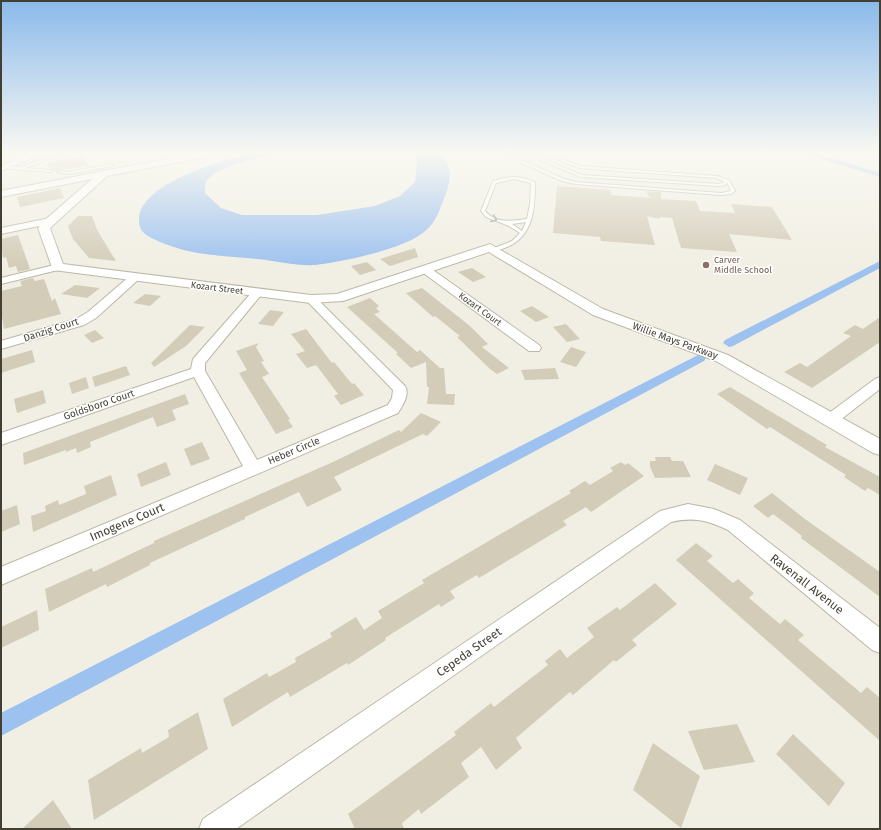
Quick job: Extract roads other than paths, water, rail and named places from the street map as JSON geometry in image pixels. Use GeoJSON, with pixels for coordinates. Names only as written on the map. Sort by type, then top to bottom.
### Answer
{"type":"FeatureCollection","features":[{"type":"Feature","properties":{"kind":"street"},"geometry":{"type":"LineString","coordinates":[[2,194],[20,190]]}},
{"type":"Feature","properties":{"kind":"street"},"geometry":{"type":"LineString","coordinates":[[1,281],[58,267],[44,228],[85,190]]}},
{"type":"Feature","properties":{"kind":"street"},"geometry":{"type":"LineString","coordinates":[[1,232],[50,221]]}},
{"type":"Feature","properties":{"kind":"street","name":"Kozart Street"},"geometry":{"type":"LineString","coordinates":[[58,267],[135,278],[311,299],[338,298],[492,249]]}},
{"type":"Feature","properties":{"kind":"street","name":"Willie Mays Parkway"},"geometry":{"type":"LineString","coordinates":[[492,249],[598,312],[710,352],[880,448]]}},
{"type":"Feature","properties":{"kind":"street","name":"Kozart Court"},"geometry":{"type":"LineString","coordinates":[[426,270],[534,348]]}},
{"type":"Feature","properties":{"kind":"street","name":"Danzig Court"},"geometry":{"type":"LineString","coordinates":[[1,345],[80,322],[92,315],[135,278]]}},
{"type":"Feature","properties":{"kind":"street"},"geometry":{"type":"LineString","coordinates":[[253,468],[198,371],[198,362],[257,293]]}},
{"type":"Feature","properties":{"kind":"street","name":"Heber Circle"},"geometry":{"type":"LineString","coordinates":[[253,468],[393,409],[399,398],[400,389],[311,299]]}},
{"type":"Feature","properties":{"kind":"street","name":"Goldsboro Court"},"geometry":{"type":"LineString","coordinates":[[1,439],[198,371]]}},
{"type":"Feature","properties":{"kind":"street"},"geometry":{"type":"LineString","coordinates":[[830,420],[880,382]]}},
{"type":"Feature","properties":{"kind":"street","name":"Imogene Court"},"geometry":{"type":"LineString","coordinates":[[1,576],[253,468]]}},
{"type":"Feature","properties":{"kind":"street","name":"Cepeda Street"},"geometry":{"type":"LineString","coordinates":[[213,829],[666,516],[688,511],[714,516],[734,526]]}},
{"type":"Feature","properties":{"kind":"street","name":"Ravenall Avenue"},"geometry":{"type":"LineString","coordinates":[[734,526],[880,642]]}},
{"type":"Feature","properties":{"kind":"lane"},"geometry":{"type":"LineString","coordinates":[[490,190],[483,211],[490,218],[507,223],[523,233]]}},
{"type":"Feature","properties":{"kind":"lane"},"geometry":{"type":"LineString","coordinates":[[492,249],[513,242],[523,233],[532,205],[533,190]]}},
{"type":"Feature","properties":{"kind":"lane"},"geometry":{"type":"LineString","coordinates":[[665,190],[721,194],[732,193],[732,190]]}},
{"type":"Feature","properties":{"kind":"lane"},"geometry":{"type":"LineString","coordinates":[[507,223],[528,220]]}},
{"type":"Feature","properties":{"kind":"water"},"geometry":{"type":"Polygon","coordinates":[[[159,190],[205,190],[205,193],[221,208],[242,215],[317,215],[375,206],[400,196],[407,190],[447,190],[435,220],[424,232],[415,238],[372,254],[315,265],[301,265],[197,253],[158,241],[144,233],[139,219],[144,205],[154,193],[159,190]]]}},
{"type":"Feature","properties":{"kind":"waterway"},"geometry":{"type":"LineString","coordinates":[[729,343],[880,264]]}},
{"type":"Feature","properties":{"kind":"waterway"},"geometry":{"type":"LineString","coordinates":[[1,725],[700,358]]}},
{"type":"Feature","properties":{"kind":"place","name":"Carver Middle School"},"geometry":{"type":"Point","coordinates":[706,265]}}]}
